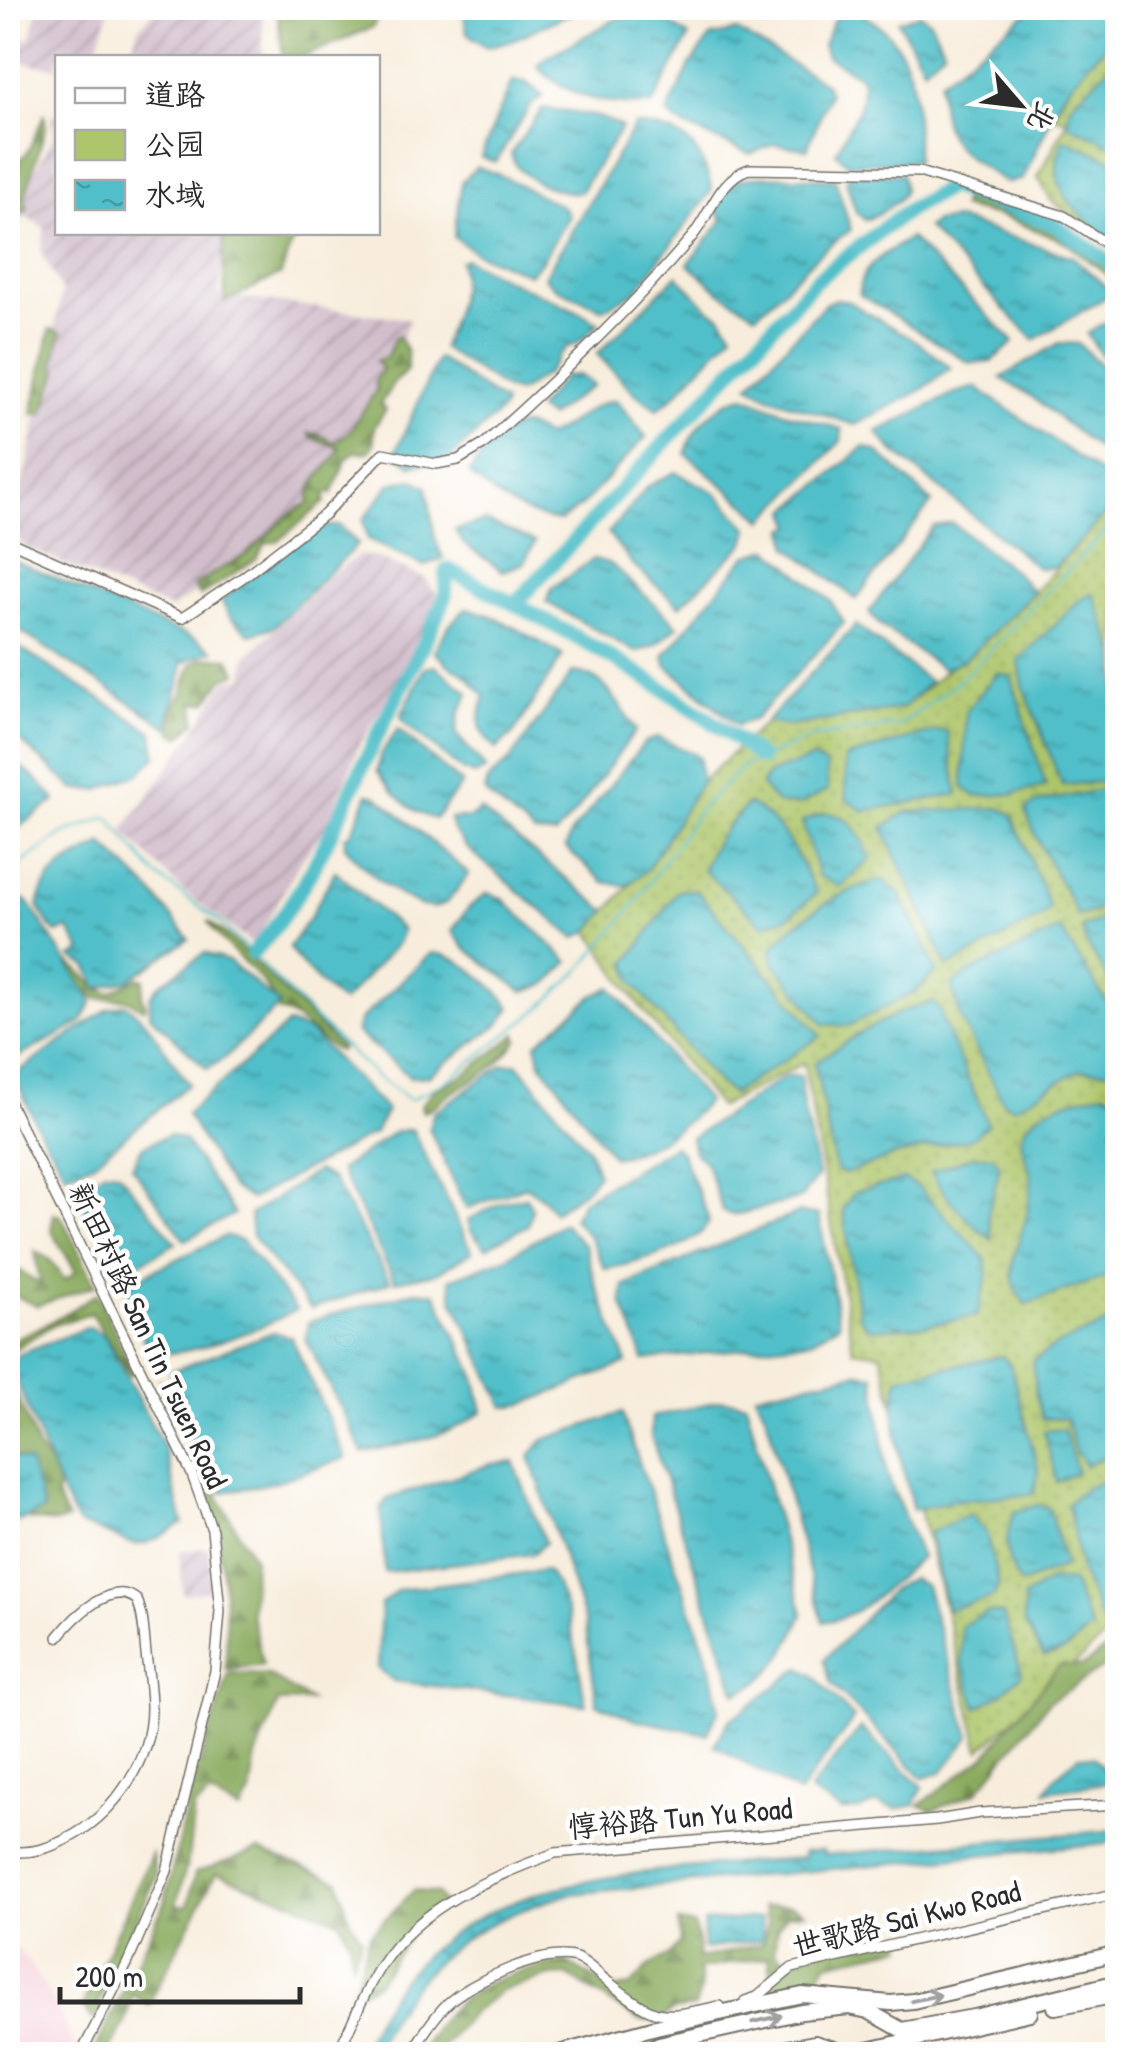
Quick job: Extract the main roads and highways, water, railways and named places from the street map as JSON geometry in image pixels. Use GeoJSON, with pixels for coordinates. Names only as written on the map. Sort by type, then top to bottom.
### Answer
{"type":"FeatureCollection","features":[{"type":"Feature","properties":{"kind":"main road"},"geometry":{"type":"LineString","coordinates":[[556,2054],[802,1995],[914,2001],[1118,1954]]}},
{"type":"Feature","properties":{"kind":"main road"},"geometry":{"type":"LineString","coordinates":[[640,2054],[659,2044],[802,2012],[858,2007],[902,2030],[979,2016],[1118,1982]]}},
{"type":"Feature","properties":{"kind":"main road"},"geometry":{"type":"LineString","coordinates":[[753,2054],[815,2043],[850,2054],[1118,1996]]}},
{"type":"Feature","properties":{"kind":"water"},"geometry":{"type":"Polygon","coordinates":[[[463,8],[582,8],[512,40],[487,47],[467,33],[463,8]]]}},
{"type":"Feature","properties":{"kind":"water"},"geometry":{"type":"Polygon","coordinates":[[[1033,8],[1106,8],[1117,25],[1117,36],[1086,65],[1061,97],[1023,179],[1007,183],[975,163],[955,144],[943,119],[940,81],[1033,8]]]}},
{"type":"Feature","properties":{"kind":"water"},"geometry":{"type":"Polygon","coordinates":[[[856,11],[892,38],[903,55],[914,94],[916,161],[848,164],[836,153],[856,115],[862,86],[860,76],[827,57],[823,45],[837,13],[856,11]]]}},
{"type":"Feature","properties":{"kind":"water"},"geometry":{"type":"Polygon","coordinates":[[[920,14],[931,22],[944,50],[924,68],[898,21],[920,14]]]}},
{"type":"Feature","properties":{"kind":"water"},"geometry":{"type":"Polygon","coordinates":[[[641,15],[667,22],[689,37],[652,105],[590,98],[563,86],[538,67],[544,59],[618,18],[641,15]]]}},
{"type":"Feature","properties":{"kind":"water"},"geometry":{"type":"Polygon","coordinates":[[[737,31],[825,83],[829,94],[807,149],[774,144],[750,154],[681,125],[667,114],[690,65],[711,37],[737,31]]]}},
{"type":"Feature","properties":{"kind":"water"},"geometry":{"type":"Polygon","coordinates":[[[1117,60],[1117,147],[1067,124],[1070,105],[1117,60]]]}},
{"type":"Feature","properties":{"kind":"water"},"geometry":{"type":"Polygon","coordinates":[[[512,81],[525,82],[543,96],[530,106],[496,162],[481,157],[512,81]]]}},
{"type":"Feature","properties":{"kind":"water"},"geometry":{"type":"Polygon","coordinates":[[[543,108],[599,117],[622,127],[580,192],[560,191],[539,183],[514,162],[511,153],[543,108]]]}},
{"type":"Feature","properties":{"kind":"water"},"geometry":{"type":"Polygon","coordinates":[[[635,125],[665,130],[687,141],[702,161],[712,190],[636,291],[604,309],[556,288],[544,277],[635,125]]]}},
{"type":"Feature","properties":{"kind":"water"},"geometry":{"type":"Polygon","coordinates":[[[1064,139],[1117,162],[1117,245],[1079,212],[1061,187],[1058,157],[1064,139]]]}},
{"type":"Feature","properties":{"kind":"water"},"geometry":{"type":"Polygon","coordinates":[[[477,167],[563,207],[569,216],[541,262],[529,274],[476,253],[454,237],[462,181],[477,167]]]}},
{"type":"Feature","properties":{"kind":"water"},"geometry":{"type":"Polygon","coordinates":[[[852,174],[902,174],[904,190],[893,204],[865,220],[856,212],[846,180],[852,174]]]}},
{"type":"Feature","properties":{"kind":"water"},"geometry":{"type":"Polygon","coordinates":[[[763,176],[835,179],[851,230],[756,314],[720,292],[688,264],[723,220],[717,211],[734,181],[763,176]]]}},
{"type":"Feature","properties":{"kind":"water"},"geometry":{"type":"Polygon","coordinates":[[[955,219],[1073,257],[1113,293],[1034,340],[927,228],[935,222],[955,219]]]}},
{"type":"Feature","properties":{"kind":"water"},"geometry":{"type":"Polygon","coordinates":[[[910,238],[1014,342],[991,362],[970,363],[859,294],[869,267],[910,238]]]}},
{"type":"Feature","properties":{"kind":"water"},"geometry":{"type":"Polygon","coordinates":[[[466,259],[599,323],[578,343],[565,348],[547,373],[519,393],[507,390],[442,348],[459,294],[460,261],[466,259]]]}},
{"type":"Feature","properties":{"kind":"water"},"geometry":{"type":"Polygon","coordinates":[[[677,275],[709,309],[721,316],[733,333],[658,409],[637,395],[597,354],[677,275]]]}},
{"type":"Feature","properties":{"kind":"water"},"geometry":{"type":"Polygon","coordinates":[[[836,299],[847,301],[919,343],[951,368],[923,389],[855,425],[773,398],[749,385],[826,303],[836,299]]]}},
{"type":"Feature","properties":{"kind":"water"},"geometry":{"type":"Polygon","coordinates":[[[1117,315],[1117,377],[1087,334],[1117,315]]]}},
{"type":"Feature","properties":{"kind":"water"},"geometry":{"type":"Polygon","coordinates":[[[1059,343],[1079,344],[1117,387],[1117,464],[1031,396],[1001,378],[1059,343]]]}},
{"type":"Feature","properties":{"kind":"water"},"geometry":{"type":"Polygon","coordinates":[[[438,358],[504,403],[502,410],[448,460],[411,465],[395,453],[438,358]]]}},
{"type":"Feature","properties":{"kind":"water"},"geometry":{"type":"Polygon","coordinates":[[[579,375],[593,385],[549,417],[537,409],[565,376],[579,375]]]}},
{"type":"Feature","properties":{"kind":"water"},"geometry":{"type":"Polygon","coordinates":[[[976,387],[1116,484],[1115,504],[1055,567],[1038,568],[891,449],[877,432],[955,393],[976,387]]]}},
{"type":"Feature","properties":{"kind":"water"},"geometry":{"type":"Polygon","coordinates":[[[744,396],[842,429],[841,441],[764,520],[686,454],[693,435],[708,417],[726,403],[744,396]]]}},
{"type":"Feature","properties":{"kind":"water"},"geometry":{"type":"Polygon","coordinates":[[[616,400],[646,437],[583,504],[561,521],[511,505],[469,473],[508,430],[524,426],[547,436],[598,405],[616,400]]]}},
{"type":"Feature","properties":{"kind":"water"},"geometry":{"type":"Polygon","coordinates":[[[864,447],[877,451],[932,502],[856,599],[789,547],[786,529],[793,525],[788,510],[864,447]]]}},
{"type":"Feature","properties":{"kind":"water"},"geometry":{"type":"Polygon","coordinates":[[[676,472],[716,493],[749,529],[745,543],[680,606],[634,566],[608,533],[648,486],[676,472]]]}},
{"type":"Feature","properties":{"kind":"water"},"geometry":{"type":"Polygon","coordinates":[[[412,479],[427,487],[435,539],[443,558],[424,566],[368,539],[363,520],[390,484],[412,479]]]}},
{"type":"Feature","properties":{"kind":"water"},"geometry":{"type":"Polygon","coordinates":[[[485,521],[535,542],[524,563],[503,571],[464,544],[455,530],[485,521]]]}},
{"type":"Feature","properties":{"kind":"water"},"geometry":{"type":"Polygon","coordinates":[[[952,523],[1013,570],[1034,592],[966,659],[943,669],[880,625],[869,612],[933,527],[952,523]]]}},
{"type":"Feature","properties":{"kind":"water"},"geometry":{"type":"Polygon","coordinates":[[[318,526],[340,526],[358,544],[274,627],[250,634],[230,617],[221,600],[318,526]]]}},
{"type":"Feature","properties":{"kind":"water"},"geometry":{"type":"Polygon","coordinates":[[[769,549],[831,601],[844,623],[755,719],[737,725],[666,665],[664,656],[746,556],[769,549]]]}},
{"type":"Feature","properties":{"kind":"water"},"geometry":{"type":"Polygon","coordinates":[[[8,558],[196,639],[213,650],[182,663],[169,728],[8,623],[8,558]]]}},
{"type":"Feature","properties":{"kind":"water"},"geometry":{"type":"Polygon","coordinates":[[[594,559],[611,564],[678,626],[656,645],[636,652],[546,602],[553,587],[594,559]]]}},
{"type":"Feature","properties":{"kind":"water"},"geometry":{"type":"Polygon","coordinates":[[[1093,593],[1117,656],[1117,781],[1062,785],[1023,685],[1019,660],[1082,598],[1093,593]]]}},
{"type":"Feature","properties":{"kind":"water"},"geometry":{"type":"Polygon","coordinates":[[[467,608],[497,618],[563,655],[514,733],[496,749],[480,725],[485,696],[465,674],[434,651],[450,624],[467,608]]]}},
{"type":"Feature","properties":{"kind":"water"},"geometry":{"type":"Polygon","coordinates":[[[856,625],[930,682],[903,708],[789,726],[766,722],[856,625]]]}},
{"type":"Feature","properties":{"kind":"water"},"geometry":{"type":"Polygon","coordinates":[[[8,641],[153,732],[156,756],[139,774],[98,790],[74,789],[8,730],[8,641]]]}},
{"type":"Feature","properties":{"kind":"water"},"geometry":{"type":"Polygon","coordinates":[[[435,666],[469,693],[456,734],[486,769],[475,775],[463,771],[401,716],[425,667],[435,666]]]}},
{"type":"Feature","properties":{"kind":"water"},"geometry":{"type":"Polygon","coordinates":[[[573,672],[603,685],[636,730],[555,835],[534,833],[485,793],[487,781],[510,760],[573,672]]]}},
{"type":"Feature","properties":{"kind":"water"},"geometry":{"type":"Polygon","coordinates":[[[997,673],[1011,676],[1046,786],[1012,794],[975,796],[963,787],[966,712],[997,673]]]}},
{"type":"Feature","properties":{"kind":"water"},"geometry":{"type":"Polygon","coordinates":[[[398,729],[462,784],[435,819],[402,800],[377,771],[381,754],[398,729]]]}},
{"type":"Feature","properties":{"kind":"water"},"geometry":{"type":"Polygon","coordinates":[[[935,731],[947,731],[958,794],[864,811],[846,799],[845,758],[935,731]]]}},
{"type":"Feature","properties":{"kind":"water"},"geometry":{"type":"Polygon","coordinates":[[[659,737],[699,757],[701,782],[647,870],[626,886],[604,882],[566,848],[570,835],[645,742],[659,737]]]}},
{"type":"Feature","properties":{"kind":"water"},"geometry":{"type":"Polygon","coordinates":[[[8,756],[56,800],[8,835],[8,756]]]}},
{"type":"Feature","properties":{"kind":"water"},"geometry":{"type":"Polygon","coordinates":[[[813,758],[826,765],[828,790],[799,805],[777,803],[761,785],[768,774],[813,758]]]}},
{"type":"Feature","properties":{"kind":"water"},"geometry":{"type":"Polygon","coordinates":[[[1117,787],[1117,904],[1078,916],[1026,810],[1035,803],[1117,787]]]}},
{"type":"Feature","properties":{"kind":"water"},"geometry":{"type":"Polygon","coordinates":[[[368,794],[377,796],[469,874],[443,905],[432,907],[405,898],[363,866],[345,846],[345,837],[352,832],[368,794]]]}},
{"type":"Feature","properties":{"kind":"water"},"geometry":{"type":"Polygon","coordinates":[[[749,804],[781,831],[817,893],[788,917],[763,925],[703,870],[722,834],[749,804]]]}},
{"type":"Feature","properties":{"kind":"water"},"geometry":{"type":"Polygon","coordinates":[[[998,808],[1012,814],[1050,908],[1041,917],[948,967],[883,828],[907,812],[998,808]]]}},
{"type":"Feature","properties":{"kind":"water"},"geometry":{"type":"Polygon","coordinates":[[[480,810],[607,911],[589,931],[575,938],[467,848],[450,819],[469,818],[480,810]]]}},
{"type":"Feature","properties":{"kind":"water"},"geometry":{"type":"Polygon","coordinates":[[[824,813],[849,822],[871,859],[840,887],[819,876],[802,822],[824,813]]]}},
{"type":"Feature","properties":{"kind":"water"},"geometry":{"type":"Polygon","coordinates":[[[103,844],[152,892],[189,939],[129,980],[98,988],[87,966],[71,957],[82,952],[68,928],[57,933],[38,906],[54,874],[103,844]]]}},
{"type":"Feature","properties":{"kind":"water"},"geometry":{"type":"Polygon","coordinates":[[[335,871],[402,930],[397,943],[343,1002],[313,976],[289,947],[335,871]]]}},
{"type":"Feature","properties":{"kind":"water"},"geometry":{"type":"Polygon","coordinates":[[[883,880],[900,894],[937,971],[917,991],[848,1026],[824,1024],[774,963],[772,949],[822,906],[854,889],[883,880]]]}},
{"type":"Feature","properties":{"kind":"water"},"geometry":{"type":"Polygon","coordinates":[[[696,890],[821,1036],[732,1094],[719,1084],[632,981],[627,963],[678,891],[696,890]]]}},
{"type":"Feature","properties":{"kind":"water"},"geometry":{"type":"Polygon","coordinates":[[[487,893],[502,898],[569,962],[547,984],[524,992],[465,948],[452,931],[469,907],[487,893]]]}},
{"type":"Feature","properties":{"kind":"water"},"geometry":{"type":"Polygon","coordinates":[[[18,897],[28,902],[93,1001],[81,1023],[8,1059],[8,902],[18,897]]]}},
{"type":"Feature","properties":{"kind":"water"},"geometry":{"type":"Polygon","coordinates":[[[1118,913],[1117,993],[1085,941],[1082,928],[1118,913]]]}},
{"type":"Feature","properties":{"kind":"water"},"geometry":{"type":"Polygon","coordinates":[[[1060,929],[1117,1018],[1117,1071],[1079,1070],[1015,1107],[1004,1103],[961,1019],[952,985],[1060,929]]]}},
{"type":"Feature","properties":{"kind":"water"},"geometry":{"type":"Polygon","coordinates":[[[205,953],[230,962],[280,1005],[225,1058],[207,1069],[150,1015],[150,997],[159,985],[205,953]]]}},
{"type":"Feature","properties":{"kind":"water"},"geometry":{"type":"Polygon","coordinates":[[[431,953],[453,959],[475,972],[511,1008],[499,1024],[428,1076],[410,1077],[356,1032],[360,1020],[431,953]]]}},
{"type":"Feature","properties":{"kind":"water"},"geometry":{"type":"Polygon","coordinates":[[[611,987],[707,1101],[664,1138],[613,1157],[541,1063],[536,1044],[593,996],[611,987]]]}},
{"type":"Feature","properties":{"kind":"water"},"geometry":{"type":"Polygon","coordinates":[[[933,1002],[941,1011],[988,1124],[973,1138],[896,1155],[845,1174],[836,1170],[815,1063],[887,1019],[933,1002]]]}},
{"type":"Feature","properties":{"kind":"water"},"geometry":{"type":"Polygon","coordinates":[[[125,1004],[146,1022],[189,1084],[94,1162],[66,1174],[39,1130],[14,1075],[108,1009],[125,1004]]]}},
{"type":"Feature","properties":{"kind":"water"},"geometry":{"type":"Polygon","coordinates":[[[288,1024],[309,1031],[387,1111],[374,1133],[251,1199],[232,1188],[186,1114],[288,1024]]]}},
{"type":"Feature","properties":{"kind":"water"},"geometry":{"type":"Polygon","coordinates":[[[517,1063],[588,1149],[598,1174],[583,1191],[554,1212],[543,1198],[525,1186],[466,1209],[429,1128],[434,1112],[503,1065],[517,1063]]]}},
{"type":"Feature","properties":{"kind":"water"},"geometry":{"type":"Polygon","coordinates":[[[786,1076],[801,1076],[818,1176],[800,1199],[734,1215],[723,1212],[706,1163],[694,1152],[691,1138],[786,1076]]]}},
{"type":"Feature","properties":{"kind":"water"},"geometry":{"type":"Polygon","coordinates":[[[1104,1092],[1117,1097],[1117,1273],[1026,1304],[1013,1279],[1031,1187],[1023,1133],[1033,1119],[1051,1107],[1104,1092]]]}},
{"type":"Feature","properties":{"kind":"water"},"geometry":{"type":"Polygon","coordinates":[[[412,1129],[472,1252],[437,1273],[395,1281],[340,1170],[394,1132],[412,1129]]]}},
{"type":"Feature","properties":{"kind":"water"},"geometry":{"type":"Polygon","coordinates":[[[169,1135],[184,1140],[234,1214],[185,1240],[132,1167],[142,1147],[169,1135]]]}},
{"type":"Feature","properties":{"kind":"water"},"geometry":{"type":"Polygon","coordinates":[[[674,1146],[681,1152],[709,1222],[678,1247],[605,1269],[590,1238],[573,1218],[583,1200],[674,1146]]]}},
{"type":"Feature","properties":{"kind":"water"},"geometry":{"type":"Polygon","coordinates":[[[973,1156],[993,1156],[1000,1166],[988,1214],[992,1240],[958,1209],[931,1172],[973,1156]]]}},
{"type":"Feature","properties":{"kind":"water"},"geometry":{"type":"Polygon","coordinates":[[[105,1171],[118,1172],[176,1243],[133,1267],[117,1264],[92,1225],[78,1189],[105,1171]]]}},
{"type":"Feature","properties":{"kind":"water"},"geometry":{"type":"Polygon","coordinates":[[[317,1171],[333,1180],[390,1282],[311,1309],[252,1236],[250,1215],[317,1171]]]}},
{"type":"Feature","properties":{"kind":"water"},"geometry":{"type":"Polygon","coordinates":[[[904,1179],[918,1187],[985,1258],[988,1273],[977,1316],[921,1326],[870,1329],[860,1318],[843,1210],[853,1193],[904,1179]]]}},
{"type":"Feature","properties":{"kind":"water"},"geometry":{"type":"Polygon","coordinates":[[[526,1197],[532,1209],[528,1225],[486,1248],[471,1231],[468,1220],[503,1202],[526,1197]]]}},
{"type":"Feature","properties":{"kind":"water"},"geometry":{"type":"Polygon","coordinates":[[[798,1213],[819,1215],[839,1324],[810,1341],[644,1360],[622,1302],[624,1285],[798,1213]]]}},
{"type":"Feature","properties":{"kind":"water"},"geometry":{"type":"Polygon","coordinates":[[[563,1223],[585,1246],[595,1283],[627,1363],[524,1404],[504,1407],[453,1299],[450,1279],[505,1258],[563,1223]]]}},
{"type":"Feature","properties":{"kind":"water"},"geometry":{"type":"Polygon","coordinates":[[[225,1236],[242,1241],[296,1310],[224,1340],[185,1351],[149,1354],[127,1292],[130,1282],[225,1236]]]}},
{"type":"Feature","properties":{"kind":"water"},"geometry":{"type":"Polygon","coordinates":[[[415,1291],[435,1293],[474,1373],[483,1411],[442,1434],[363,1452],[306,1339],[308,1322],[415,1291]]]}},
{"type":"Feature","properties":{"kind":"water"},"geometry":{"type":"Polygon","coordinates":[[[1117,1319],[1117,1451],[1086,1466],[1075,1450],[1066,1418],[1042,1419],[1033,1361],[1057,1345],[1117,1319]]]}},
{"type":"Feature","properties":{"kind":"water"},"geometry":{"type":"Polygon","coordinates":[[[89,1327],[104,1335],[164,1447],[183,1523],[140,1544],[79,1525],[63,1496],[12,1369],[18,1354],[89,1327]]]}},
{"type":"Feature","properties":{"kind":"water"},"geometry":{"type":"Polygon","coordinates":[[[273,1332],[291,1337],[346,1458],[272,1483],[222,1492],[166,1390],[172,1371],[273,1332]]]}},
{"type":"Feature","properties":{"kind":"water"},"geometry":{"type":"Polygon","coordinates":[[[1003,1356],[1011,1367],[1039,1472],[1033,1494],[950,1501],[913,1510],[895,1425],[900,1377],[1003,1356]]]}},
{"type":"Feature","properties":{"kind":"water"},"geometry":{"type":"Polygon","coordinates":[[[859,1373],[874,1375],[887,1474],[921,1557],[864,1606],[823,1622],[766,1415],[755,1394],[859,1373]]]}},
{"type":"Feature","properties":{"kind":"water"},"geometry":{"type":"Polygon","coordinates":[[[722,1400],[746,1403],[803,1614],[778,1662],[759,1681],[736,1693],[651,1436],[652,1417],[722,1400]]]}},
{"type":"Feature","properties":{"kind":"water"},"geometry":{"type":"Polygon","coordinates":[[[622,1413],[711,1667],[719,1709],[707,1734],[637,1720],[597,1704],[585,1622],[530,1456],[543,1440],[622,1413]]]}},
{"type":"Feature","properties":{"kind":"water"},"geometry":{"type":"Polygon","coordinates":[[[1064,1429],[1077,1472],[1057,1482],[1044,1431],[1064,1429]]]}},
{"type":"Feature","properties":{"kind":"water"},"geometry":{"type":"Polygon","coordinates":[[[14,1457],[29,1462],[44,1510],[8,1526],[8,1460],[14,1457]]]}},
{"type":"Feature","properties":{"kind":"water"},"geometry":{"type":"Polygon","coordinates":[[[514,1462],[545,1543],[533,1554],[385,1572],[381,1509],[387,1499],[492,1464],[514,1462]]]}},
{"type":"Feature","properties":{"kind":"water"},"geometry":{"type":"Polygon","coordinates":[[[1117,1474],[1117,1615],[1103,1625],[1081,1572],[1068,1503],[1082,1491],[1117,1474]]]}},
{"type":"Feature","properties":{"kind":"water"},"geometry":{"type":"Polygon","coordinates":[[[1038,1505],[1049,1508],[1065,1566],[1021,1584],[1009,1558],[1008,1531],[1014,1512],[1038,1505]]]}},
{"type":"Feature","properties":{"kind":"water"},"geometry":{"type":"Polygon","coordinates":[[[970,1514],[986,1532],[999,1585],[993,1597],[947,1610],[929,1533],[970,1514]]]}},
{"type":"Feature","properties":{"kind":"water"},"geometry":{"type":"Polygon","coordinates":[[[546,1570],[568,1615],[586,1705],[394,1681],[378,1669],[381,1604],[398,1590],[546,1570]]]}},
{"type":"Feature","properties":{"kind":"water"},"geometry":{"type":"Polygon","coordinates":[[[912,1578],[926,1586],[970,1737],[941,1773],[923,1778],[831,1683],[824,1660],[893,1589],[912,1578]]]}},
{"type":"Feature","properties":{"kind":"water"},"geometry":{"type":"Polygon","coordinates":[[[1051,1580],[1072,1582],[1091,1629],[1064,1651],[1044,1657],[1024,1623],[1024,1597],[1051,1580]]]}},
{"type":"Feature","properties":{"kind":"water"},"geometry":{"type":"Polygon","coordinates":[[[988,1612],[1003,1614],[1022,1674],[1001,1694],[977,1708],[962,1663],[961,1626],[988,1612]]]}},
{"type":"Feature","properties":{"kind":"water"},"geometry":{"type":"Polygon","coordinates":[[[800,1668],[813,1675],[854,1718],[799,1793],[714,1745],[729,1721],[800,1668]]]}},
{"type":"Feature","properties":{"kind":"water"},"geometry":{"type":"Polygon","coordinates":[[[861,1728],[923,1787],[914,1805],[896,1809],[876,1803],[859,1810],[841,1811],[809,1791],[861,1728]]]}},
{"type":"Feature","properties":{"kind":"water"},"geometry":{"type":"Polygon","coordinates":[[[1079,1756],[1094,1757],[1115,1782],[1046,1791],[1055,1777],[1079,1756]]]}},
{"type":"Feature","properties":{"kind":"water"},"geometry":{"type":"Polygon","coordinates":[[[1117,1830],[1117,1842],[569,1894],[496,1921],[457,1945],[403,2000],[382,2033],[375,2054],[361,2054],[393,1992],[435,1946],[487,1914],[545,1892],[608,1877],[803,1858],[803,1852],[823,1850],[824,1855],[1117,1830]]]}},
{"type":"Feature","properties":{"kind":"water"},"geometry":{"type":"Polygon","coordinates":[[[761,1918],[763,1940],[703,1949],[704,1922],[761,1918]]]}},
{"type":"Feature","properties":{"kind":"waterway"},"geometry":{"type":"LineString","coordinates":[[515,604],[817,279],[908,210],[949,187],[1055,225],[1118,268]]}},
{"type":"Feature","properties":{"kind":"waterway"},"geometry":{"type":"LineString","coordinates":[[8,873],[63,834],[108,817],[156,875],[220,922],[314,1018],[376,1076],[410,1100],[447,1081],[543,1006],[581,969],[634,905],[702,807],[743,766],[812,737],[900,725],[963,678],[1118,519]]}},
{"type":"Feature","properties":{"kind":"waterway"},"geometry":{"type":"LineString","coordinates":[[253,953],[290,906],[335,825],[445,598],[447,569],[648,680],[761,758]]}}]}
